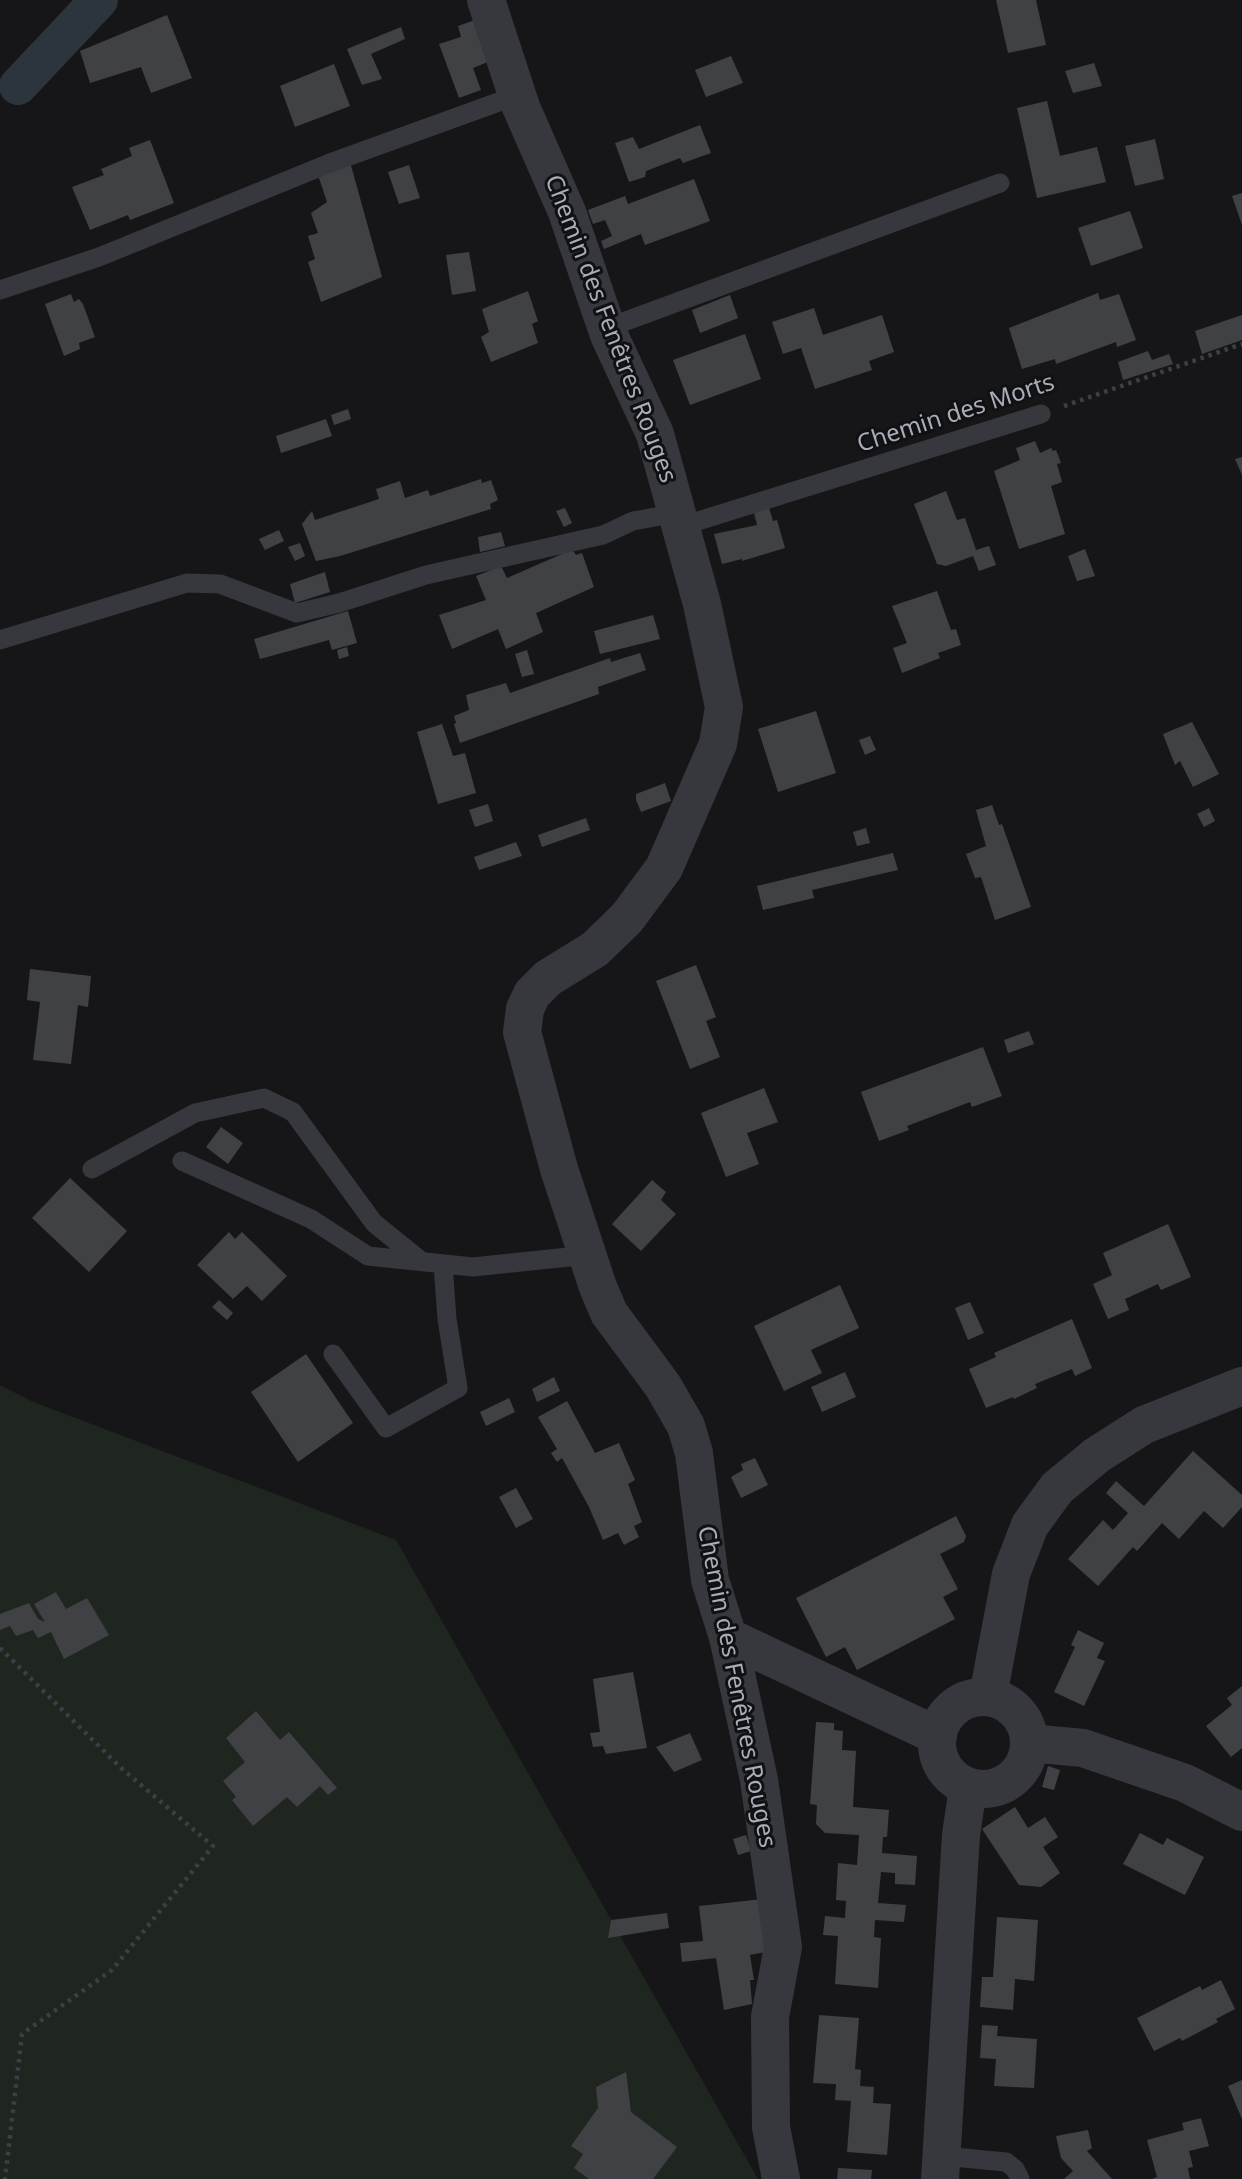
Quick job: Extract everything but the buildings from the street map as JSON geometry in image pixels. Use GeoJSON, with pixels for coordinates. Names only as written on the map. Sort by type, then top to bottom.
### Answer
{"type":"FeatureCollection","features":[{"type":"Feature","properties":{"kind":"street","name":"Chemin des Fenêtres Rouges"},"geometry":{"type":"LineString","coordinates":[[486,0],[518,95],[567,212],[607,328],[655,434],[714,652],[724,707],[718,744],[664,868],[627,918],[595,949],[548,978],[532,994],[525,1009],[522,1032],[559,1169],[609,1313],[663,1386],[687,1426],[694,1453],[710,1580],[728,1637],[759,1780],[783,1947],[770,2017],[771,2127],[781,2179]]}},
{"type":"Feature","properties":{"kind":"street"},"geometry":{"type":"LineString","coordinates":[[988,1696],[1011,1574],[1030,1525],[1057,1489],[1097,1455],[1144,1424],[1242,1386]]}},
{"type":"Feature","properties":{"kind":"street"},"geometry":{"type":"LineString","coordinates":[[728,1637],[938,1736]]}},
{"type":"Feature","properties":{"kind":"street"},"geometry":{"type":"LineString","coordinates":[[988,1696],[1007,1703],[1024,1721],[1029,1743],[1025,1763],[1007,1783],[983,1789],[968,1787],[948,1773],[939,1758],[938,1736],[946,1714],[958,1704],[968,1699],[988,1696]]}},
{"type":"Feature","properties":{"kind":"street"},"geometry":{"type":"LineString","coordinates":[[1029,1743],[1083,1748],[1185,1783],[1242,1812]]}},
{"type":"Feature","properties":{"kind":"street"},"geometry":{"type":"LineString","coordinates":[[941,2168],[961,1835],[968,1787]]}},
{"type":"Feature","properties":{"kind":"lane"},"geometry":{"type":"LineString","coordinates":[[0,290],[99,257],[330,163],[518,95]]}},
{"type":"Feature","properties":{"kind":"lane"},"geometry":{"type":"LineString","coordinates":[[607,328],[1000,184]]}},
{"type":"Feature","properties":{"kind":"lane","name":"Chemin des Morts"},"geometry":{"type":"LineString","coordinates":[[0,640],[187,583],[220,584],[297,613],[339,603],[426,575],[603,535],[633,521],[680,519],[1041,414]]}},
{"type":"Feature","properties":{"kind":"lane"},"geometry":{"type":"LineString","coordinates":[[92,1170],[195,1113],[264,1098],[293,1112],[374,1223],[422,1262]]}},
{"type":"Feature","properties":{"kind":"lane"},"geometry":{"type":"LineString","coordinates":[[182,1161],[311,1219],[369,1256],[473,1267],[588,1255]]}},
{"type":"Feature","properties":{"kind":"lane"},"geometry":{"type":"LineString","coordinates":[[333,1354],[386,1428],[458,1388],[447,1319],[443,1264]]}},
{"type":"Feature","properties":{"kind":"lane"},"geometry":{"type":"LineString","coordinates":[[941,2168],[1006,2162],[1016,2169],[1020,2179]]}},
{"type":"Feature","properties":{"kind":"path","name":"Chemin des Morts"},"geometry":{"type":"LineString","coordinates":[[1041,414],[1242,344]]}},
{"type":"Feature","properties":{"kind":"path"},"geometry":{"type":"LineString","coordinates":[[0,1648],[121,1768],[213,1846],[112,1970],[22,2034],[5,2179]]}},
{"type":"Feature","properties":{"kind":"shaded area"},"geometry":{"type":"Polygon","coordinates":[[[0,1385],[31,1401],[396,1540],[758,2179],[0,2179],[0,1385]]]}},
{"type":"Feature","properties":{"kind":"waterway"},"geometry":{"type":"LineString","coordinates":[[18,86],[99,0]]}}]}
